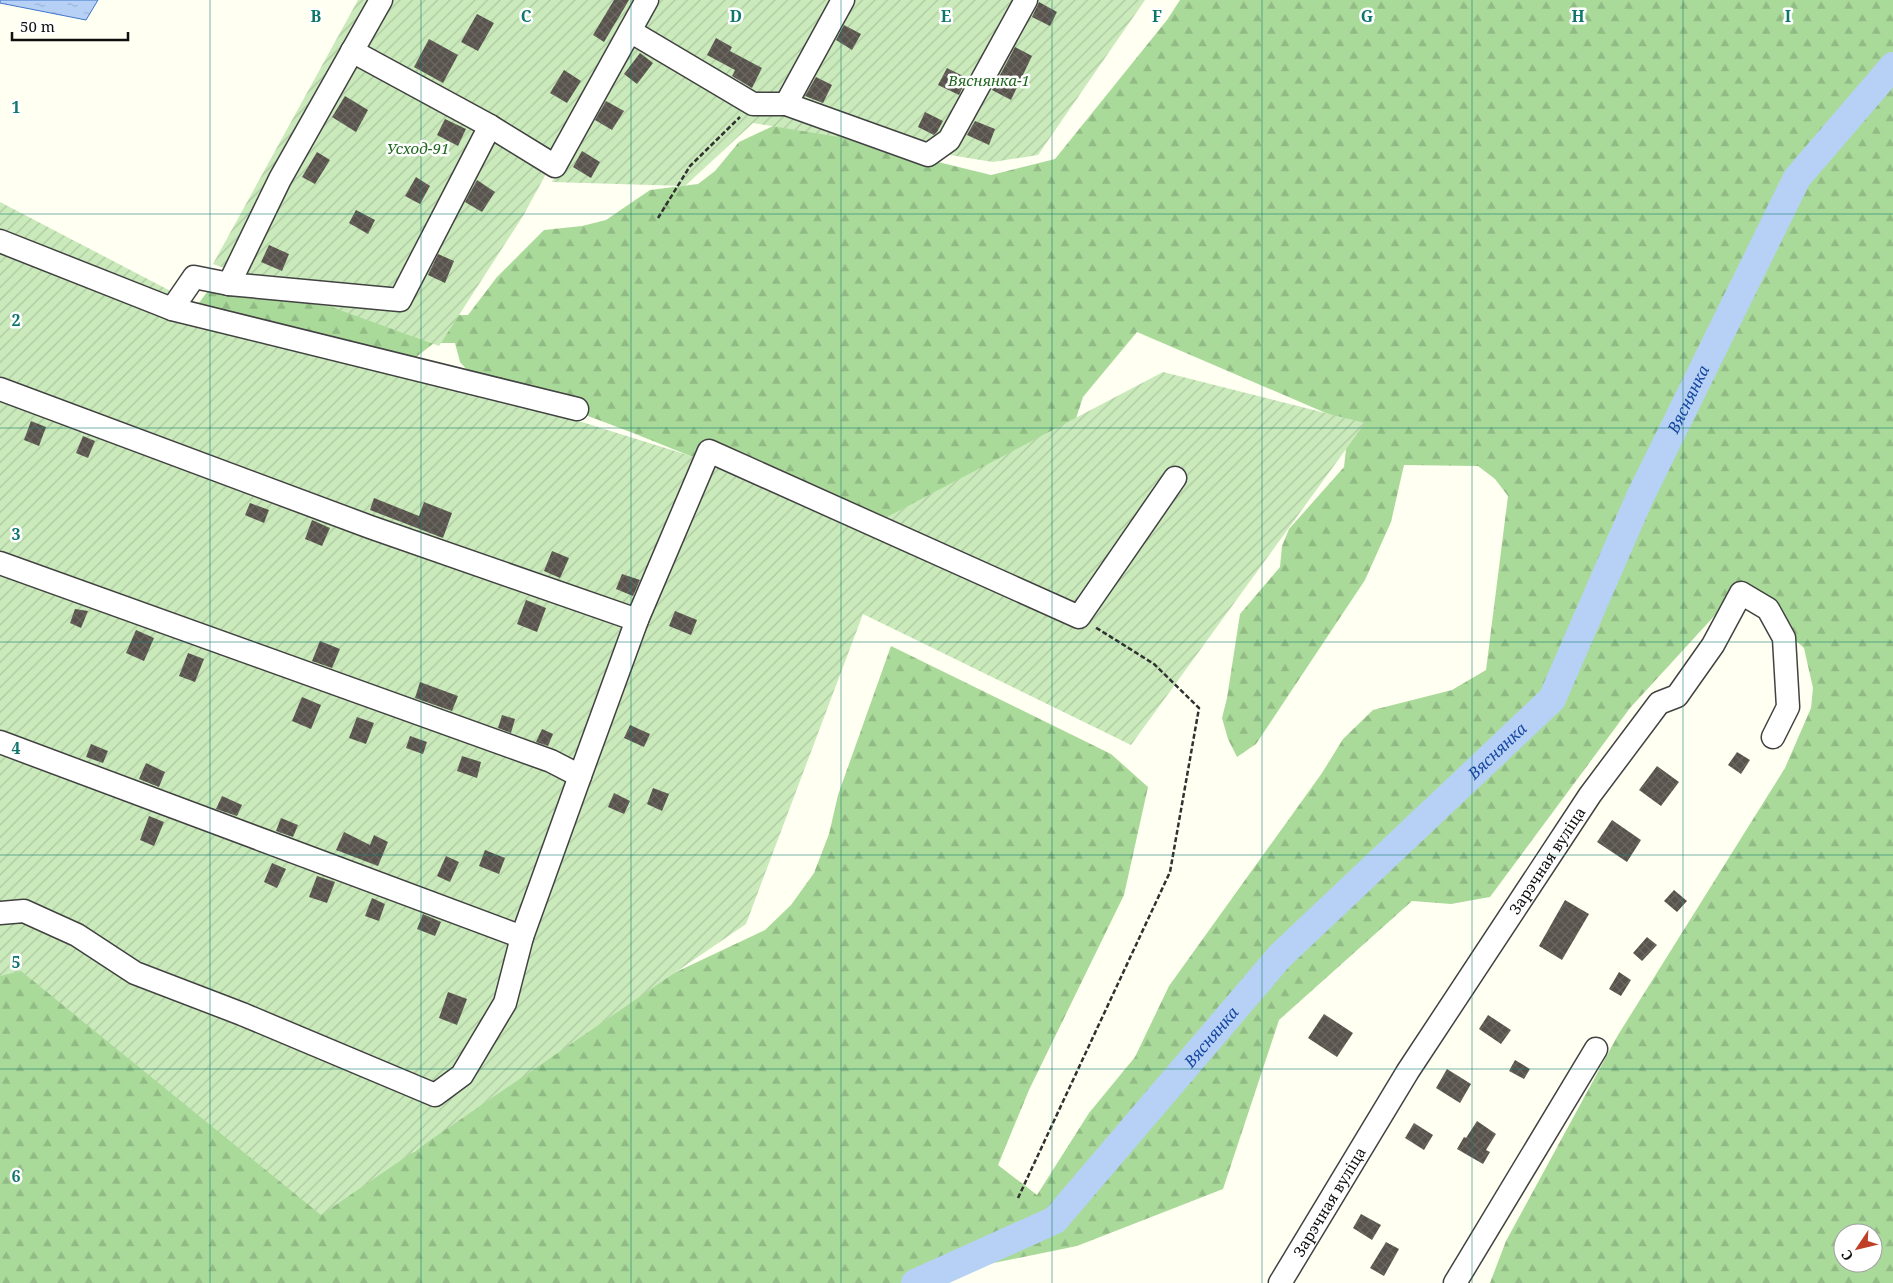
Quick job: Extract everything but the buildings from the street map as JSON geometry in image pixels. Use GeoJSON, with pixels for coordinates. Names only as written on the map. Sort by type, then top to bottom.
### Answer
{"type":"FeatureCollection","features":[{"type":"Feature","properties":{"kind":"street"},"geometry":{"type":"LineString","coordinates":[[229,284],[280,179],[381,0]]}},
{"type":"Feature","properties":{"kind":"street"},"geometry":{"type":"LineString","coordinates":[[352,51],[490,126],[555,166],[647,0]]}},
{"type":"Feature","properties":{"kind":"street"},"geometry":{"type":"LineString","coordinates":[[786,104],[843,0]]}},
{"type":"Feature","properties":{"kind":"street"},"geometry":{"type":"LineString","coordinates":[[630,30],[753,104],[786,104],[928,155],[949,140],[1026,0]]}},
{"type":"Feature","properties":{"kind":"street"},"geometry":{"type":"LineString","coordinates":[[172,309],[194,277],[229,284],[400,300],[490,126]]}},
{"type":"Feature","properties":{"kind":"street"},"geometry":{"type":"LineString","coordinates":[[0,241],[172,309],[577,409]]}},
{"type":"Feature","properties":{"kind":"street"},"geometry":{"type":"LineString","coordinates":[[0,389],[370,527],[637,620]]}},
{"type":"Feature","properties":{"kind":"street"},"geometry":{"type":"LineString","coordinates":[[0,913],[24,911],[77,935],[135,973],[242,1014],[435,1094],[462,1074],[505,1003],[522,937],[637,620],[709,451],[1079,617],[1175,478]]}},
{"type":"Feature","properties":{"kind":"street"},"geometry":{"type":"LineString","coordinates":[[0,563],[551,761],[580,776]]}},
{"type":"Feature","properties":{"kind":"street","name":"Зарэчная вуліца"},"geometry":{"type":"LineString","coordinates":[[1280,1283],[1408,1071],[1590,795],[1659,703],[1677,696],[1713,645],[1742,593],[1768,609],[1784,638],[1788,707],[1774,737]]}},
{"type":"Feature","properties":{"kind":"street"},"geometry":{"type":"LineString","coordinates":[[0,742],[522,937]]}},
{"type":"Feature","properties":{"kind":"street"},"geometry":{"type":"LineString","coordinates":[[1455,1283],[1596,1048]]}},
{"type":"Feature","properties":{"kind":"path"},"geometry":{"type":"LineString","coordinates":[[658,218],[690,166],[753,104]]}},
{"type":"Feature","properties":{"kind":"path"},"geometry":{"type":"LineString","coordinates":[[1018,1198],[1170,872],[1199,708],[1154,664],[1079,617]]}},
{"type":"Feature","properties":{"kind":"green space","name":"Усход-91"},"geometry":{"type":"Polygon","coordinates":[[[358,0],[641,0],[523,216],[439,346],[213,264],[358,0]]]}},
{"type":"Feature","properties":{"kind":"green space","name":"Вяснянка-1"},"geometry":{"type":"Polygon","coordinates":[[[651,0],[1145,0],[1038,155],[993,162],[753,123],[685,186],[552,182],[651,0]]]}},
{"type":"Feature","properties":{"kind":"green space"},"geometry":{"type":"Polygon","coordinates":[[[1180,0],[1893,0],[1893,1283],[1490,1283],[1506,1241],[1618,1035],[1785,768],[1811,708],[1813,688],[1804,648],[1739,589],[1630,708],[1490,897],[1451,904],[1412,901],[1279,1020],[1223,1189],[1077,1246],[950,1272],[939,1283],[0,1283],[0,938],[396,1157],[414,1152],[455,1120],[640,989],[765,930],[791,905],[814,873],[829,834],[838,795],[891,646],[1111,754],[1148,787],[1124,895],[1029,1090],[998,1165],[1037,1195],[1089,1113],[1135,1057],[1169,986],[1322,773],[1343,739],[1373,710],[1452,690],[1486,670],[1508,496],[1495,479],[1478,466],[1404,465],[1391,522],[1365,580],[1256,744],[1237,757],[1228,739],[1222,718],[1227,698],[1240,614],[1280,567],[1282,546],[1289,529],[1344,467],[1349,423],[1137,332],[1083,397],[1071,434],[870,528],[633,433],[493,380],[473,377],[460,362],[455,343],[434,343],[415,358],[196,307],[210,288],[394,316],[468,315],[497,277],[544,230],[582,226],[606,220],[650,190],[698,184],[715,171],[739,142],[790,118],[853,141],[991,175],[1055,159],[1167,20],[1180,0]]]}},
{"type":"Feature","properties":{"kind":"green space"},"geometry":{"type":"Polygon","coordinates":[[[0,202],[184,298],[887,517],[1163,372],[1365,423],[1131,745],[863,614],[746,924],[321,1215],[21,971],[0,976],[0,202]]]}},
{"type":"Feature","properties":{"kind":"water"},"geometry":{"type":"Polygon","coordinates":[[[0,0],[98,0],[86,20],[0,3],[0,0]]]}},
{"type":"Feature","properties":{"kind":"waterway","name":"Вяснянка"},"geometry":{"type":"LineString","coordinates":[[915,1283],[1055,1220],[1280,956],[1552,699],[1640,497],[1797,178],[1893,66]]}}]}
